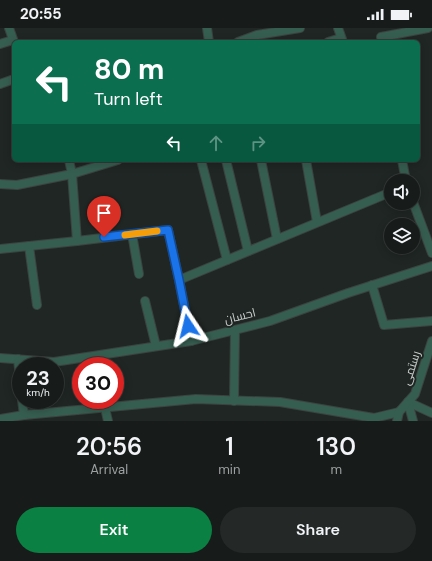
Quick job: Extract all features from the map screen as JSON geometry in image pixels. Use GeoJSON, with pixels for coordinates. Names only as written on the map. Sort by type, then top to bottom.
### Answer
{"type":"FeatureCollection","features":[{"type":"Feature","properties":{"kind":"street"},"geometry":{"type":"LineString","coordinates":[[9,28],[14,40]]}},
{"type":"Feature","properties":{"kind":"street"},"geometry":{"type":"LineString","coordinates":[[207,28],[209,40]]}},
{"type":"Feature","properties":{"kind":"street"},"geometry":{"type":"LineString","coordinates":[[243,40],[257,35],[300,28]]}},
{"type":"Feature","properties":{"kind":"street"},"geometry":{"type":"LineString","coordinates":[[338,28],[342,40]]}},
{"type":"Feature","properties":{"kind":"street"},"geometry":{"type":"LineString","coordinates":[[382,40],[381,37],[428,28]]}},
{"type":"Feature","properties":{"kind":"street"},"geometry":{"type":"LineString","coordinates":[[0,44],[12,41]]}},
{"type":"Feature","properties":{"kind":"street"},"geometry":{"type":"LineString","coordinates":[[0,84],[12,80]]}},
{"type":"Feature","properties":{"kind":"street"},"geometry":{"type":"LineString","coordinates":[[70,162],[77,241]]}},
{"type":"Feature","properties":{"kind":"street"},"geometry":{"type":"LineString","coordinates":[[0,184],[17,185],[72,174],[111,162]]}},
{"type":"Feature","properties":{"kind":"street"},"geometry":{"type":"LineString","coordinates":[[202,162],[227,260]]}},
{"type":"Feature","properties":{"kind":"street"},"geometry":{"type":"LineString","coordinates":[[226,162],[248,251]]}},
{"type":"Feature","properties":{"kind":"street"},"geometry":{"type":"LineString","coordinates":[[261,162],[277,239]]}},
{"type":"Feature","properties":{"kind":"street"},"geometry":{"type":"LineString","coordinates":[[306,162],[317,222]]}},
{"type":"Feature","properties":{"kind":"street"},"geometry":{"type":"LineString","coordinates":[[402,162],[405,174]]}},
{"type":"Feature","properties":{"kind":"street"},"geometry":{"type":"LineString","coordinates":[[179,280],[384,195]]}},
{"type":"Feature","properties":{"kind":"street"},"geometry":{"type":"LineString","coordinates":[[416,210],[432,253]]}},
{"type":"Feature","properties":{"kind":"street"},"geometry":{"type":"LineString","coordinates":[[0,249],[168,230],[191,341]]}},
{"type":"Feature","properties":{"kind":"street"},"geometry":{"type":"LineString","coordinates":[[132,234],[139,274]]}},
{"type":"Feature","properties":{"kind":"street"},"geometry":{"type":"LineString","coordinates":[[29,246],[37,306]]}},
{"type":"Feature","properties":{"kind":"street","name":"احسان"},"geometry":{"type":"LineString","coordinates":[[64,360],[191,341],[270,321],[372,285],[432,266]]}},
{"type":"Feature","properties":{"kind":"street"},"geometry":{"type":"LineString","coordinates":[[372,285],[384,325],[432,321]]}},
{"type":"Feature","properties":{"kind":"street"},"geometry":{"type":"LineString","coordinates":[[145,301],[156,346]]}},
{"type":"Feature","properties":{"kind":"street"},"geometry":{"type":"LineString","coordinates":[[234,330],[234,401]]}},
{"type":"Feature","properties":{"kind":"street","name":"رستمی"},"geometry":{"type":"LineString","coordinates":[[397,421],[399,412],[415,394],[432,341]]}},
{"type":"Feature","properties":{"kind":"street","name":"احسان"},"geometry":{"type":"LineString","coordinates":[[0,358],[12,359]]}},
{"type":"Feature","properties":{"kind":"street"},"geometry":{"type":"LineString","coordinates":[[124,406],[196,399],[280,402],[374,418],[399,412]]}},
{"type":"Feature","properties":{"kind":"street"},"geometry":{"type":"LineString","coordinates":[[408,402],[432,414]]}},
{"type":"Feature","properties":{"kind":"street"},"geometry":{"type":"LineString","coordinates":[[408,402],[413,421]]}},
{"type":"Feature","properties":{"kind":"street"},"geometry":{"type":"LineString","coordinates":[[23,409],[24,415]]}},
{"type":"Feature","properties":{"kind":"street"},"geometry":{"type":"LineString","coordinates":[[0,419],[24,415],[93,409]]}},
{"type":"Feature","properties":{"kind":"street"},"geometry":{"type":"LineString","coordinates":[[105,409],[108,421]]}},
{"type":"Feature","properties":{"kind":"slow traffic"},"geometry":{"type":"LineString","coordinates":[[125,235],[157,231]]}},
{"type":"Feature","properties":{"kind":"route"},"geometry":{"type":"LineString","coordinates":[[104,237],[168,230],[188,326]]}}]}
